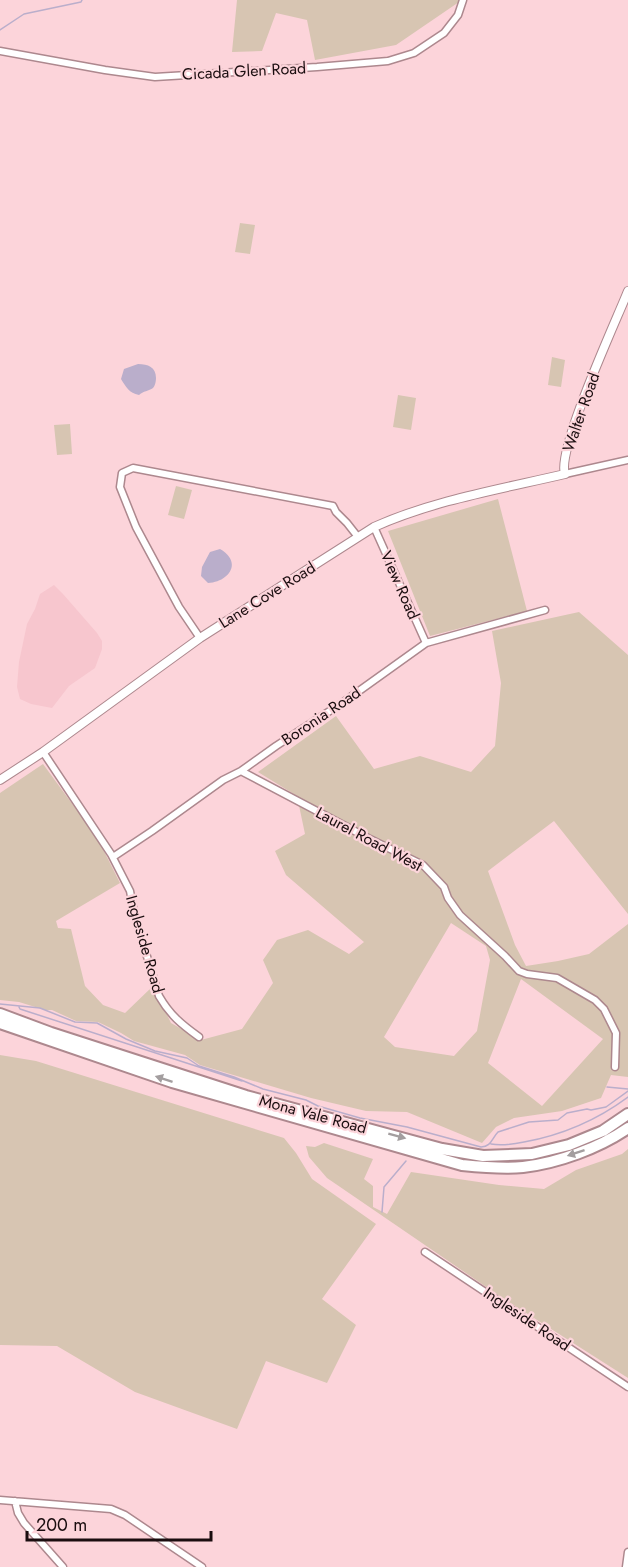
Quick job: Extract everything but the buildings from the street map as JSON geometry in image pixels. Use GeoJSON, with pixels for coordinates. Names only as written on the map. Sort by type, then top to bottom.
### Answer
{"type":"FeatureCollection","features":[{"type":"Feature","properties":{"kind":"highway","name":"Mona Vale Road"},"geometry":{"type":"LineString","coordinates":[[0,1014],[51,1033],[246,1095],[442,1149],[483,1156],[532,1154],[569,1145],[603,1131],[628,1114]]}},
{"type":"Feature","properties":{"kind":"highway","name":"Mona Vale Road"},"geometry":{"type":"LineString","coordinates":[[0,1023],[172,1083],[462,1165],[512,1167],[546,1163],[588,1149],[611,1139],[628,1128]]}},
{"type":"Feature","properties":{"kind":"street","name":"Cicada Glen Road"},"geometry":{"type":"LineString","coordinates":[[0,51],[105,70],[154,76],[388,61],[414,53],[444,33],[458,15],[463,0]]}},
{"type":"Feature","properties":{"kind":"street","name":"Walter Road"},"geometry":{"type":"LineString","coordinates":[[628,291],[573,427],[563,465],[565,474],[628,460]]}},
{"type":"Feature","properties":{"kind":"street"},"geometry":{"type":"LineString","coordinates":[[200,638],[179,607],[136,526],[120,487],[122,473],[133,468],[333,506],[358,537]]}},
{"type":"Feature","properties":{"kind":"street","name":"Lane Cove Road"},"geometry":{"type":"LineString","coordinates":[[0,780],[200,638],[374,527],[400,515],[428,507],[565,474]]}},
{"type":"Feature","properties":{"kind":"street","name":"View Road"},"geometry":{"type":"LineString","coordinates":[[374,527],[426,643]]}},
{"type":"Feature","properties":{"kind":"street","name":"Boronia Road"},"geometry":{"type":"LineString","coordinates":[[113,857],[223,780],[241,771],[345,701],[426,643],[545,610]]}},
{"type":"Feature","properties":{"kind":"street","name":"Ingleside Road"},"geometry":{"type":"LineString","coordinates":[[42,752],[113,857],[130,891],[137,927],[159,996],[179,1023],[199,1037]]}},
{"type":"Feature","properties":{"kind":"street","name":"Laurel Road West"},"geometry":{"type":"LineString","coordinates":[[241,771],[423,865],[444,887],[448,898],[467,923],[519,971],[557,978],[595,1000],[604,1009],[616,1033],[615,1067]]}},
{"type":"Feature","properties":{"kind":"street","name":"Ingleside Road"},"geometry":{"type":"LineString","coordinates":[[425,1252],[628,1387]]}},
{"type":"Feature","properties":{"kind":"street"},"geometry":{"type":"LineString","coordinates":[[0,1500],[119,1511],[202,1567]]}},
{"type":"Feature","properties":{"kind":"street"},"geometry":{"type":"LineString","coordinates":[[15,1501],[24,1523],[63,1567]]}},
{"type":"Feature","properties":{"kind":"street"},"geometry":{"type":"LineString","coordinates":[[626,1567],[628,1552]]}},
{"type":"Feature","properties":{"kind":"shaded area"},"geometry":{"type":"Polygon","coordinates":[[[237,0],[459,0],[459,2],[396,45],[315,60],[307,20],[276,13],[262,51],[232,52],[237,0]]]}},
{"type":"Feature","properties":{"kind":"shaded area"},"geometry":{"type":"Polygon","coordinates":[[[240,223],[255,225],[250,254],[235,252],[240,223]]]}},
{"type":"Feature","properties":{"kind":"shaded area"},"geometry":{"type":"Polygon","coordinates":[[[552,357],[565,360],[561,387],[548,385],[552,357]]]}},
{"type":"Feature","properties":{"kind":"shaded area"},"geometry":{"type":"Polygon","coordinates":[[[138,364],[151,367],[155,371],[156,378],[153,388],[139,395],[130,391],[121,379],[124,369],[138,364]]]}},
{"type":"Feature","properties":{"kind":"shaded area"},"geometry":{"type":"Polygon","coordinates":[[[398,395],[416,398],[411,430],[393,427],[398,395]]]}},
{"type":"Feature","properties":{"kind":"shaded area"},"geometry":{"type":"Polygon","coordinates":[[[70,424],[72,454],[57,455],[54,425],[70,424]]]}},
{"type":"Feature","properties":{"kind":"shaded area"},"geometry":{"type":"Polygon","coordinates":[[[176,486],[192,490],[184,519],[168,515],[176,486]]]}},
{"type":"Feature","properties":{"kind":"shaded area"},"geometry":{"type":"Polygon","coordinates":[[[498,499],[527,611],[430,636],[388,531],[498,499]]]}},
{"type":"Feature","properties":{"kind":"shaded area"},"geometry":{"type":"Polygon","coordinates":[[[220,549],[227,554],[232,565],[222,579],[208,583],[201,576],[202,567],[210,552],[220,549]]]}},
{"type":"Feature","properties":{"kind":"shaded area"},"geometry":{"type":"Polygon","coordinates":[[[54,585],[97,633],[102,641],[102,649],[95,668],[69,686],[52,708],[31,704],[20,699],[17,687],[19,662],[27,624],[40,594],[54,585]]]}},
{"type":"Feature","properties":{"kind":"shaded area"},"geometry":{"type":"Polygon","coordinates":[[[579,612],[628,655],[628,914],[554,821],[488,871],[515,945],[526,966],[589,954],[628,924],[628,1077],[611,1075],[601,1098],[562,1111],[514,1118],[496,1127],[482,1143],[407,1112],[366,1111],[311,1098],[200,1065],[185,1055],[134,1041],[98,1022],[76,1021],[52,1010],[0,1000],[0,793],[43,764],[98,839],[120,883],[56,921],[58,928],[71,929],[85,986],[103,1005],[125,1013],[153,986],[171,1023],[201,1040],[242,1029],[273,983],[263,960],[277,940],[308,930],[349,954],[364,942],[286,875],[275,851],[305,834],[297,796],[258,772],[336,716],[374,769],[420,756],[471,772],[495,746],[501,683],[492,631],[579,612]],[[451,923],[384,1037],[395,1047],[454,1056],[477,1031],[490,960],[486,946],[451,923]],[[521,979],[488,1063],[542,1106],[603,1039],[521,979]]]}},
{"type":"Feature","properties":{"kind":"shaded area"},"geometry":{"type":"Polygon","coordinates":[[[0,1055],[36,1061],[284,1138],[312,1179],[376,1224],[322,1299],[356,1325],[327,1383],[266,1361],[237,1429],[135,1392],[57,1346],[0,1345],[0,1055]]]}},
{"type":"Feature","properties":{"kind":"shaded area"},"geometry":{"type":"Polygon","coordinates":[[[324,1143],[373,1159],[364,1179],[373,1186],[373,1207],[387,1214],[411,1172],[544,1189],[576,1170],[622,1154],[628,1149],[628,1378],[498,1295],[327,1178],[309,1157],[306,1146],[315,1147],[324,1143]]]}},
{"type":"Feature","properties":{"kind":"waterway"},"geometry":{"type":"LineString","coordinates":[[0,30],[24,14],[82,0]]}},
{"type":"Feature","properties":{"kind":"waterway"},"geometry":{"type":"LineString","coordinates":[[0,1004],[40,1008],[75,1022],[97,1023],[126,1039],[155,1051],[187,1058],[199,1066],[263,1089],[360,1118],[407,1127],[481,1147],[489,1144],[498,1132],[529,1122],[558,1120],[567,1113],[606,1107],[628,1091]]}},
{"type":"Feature","properties":{"kind":"waterway"},"geometry":{"type":"LineString","coordinates":[[19,1007],[242,1081]]}},
{"type":"Feature","properties":{"kind":"waterway"},"geometry":{"type":"LineString","coordinates":[[607,1087],[628,1089]]}},
{"type":"Feature","properties":{"kind":"waterway"},"geometry":{"type":"LineString","coordinates":[[491,1144],[520,1143],[565,1131],[604,1113],[628,1097]]}},
{"type":"Feature","properties":{"kind":"waterway"},"geometry":{"type":"LineString","coordinates":[[382,1212],[384,1187],[406,1161]]}}]}
